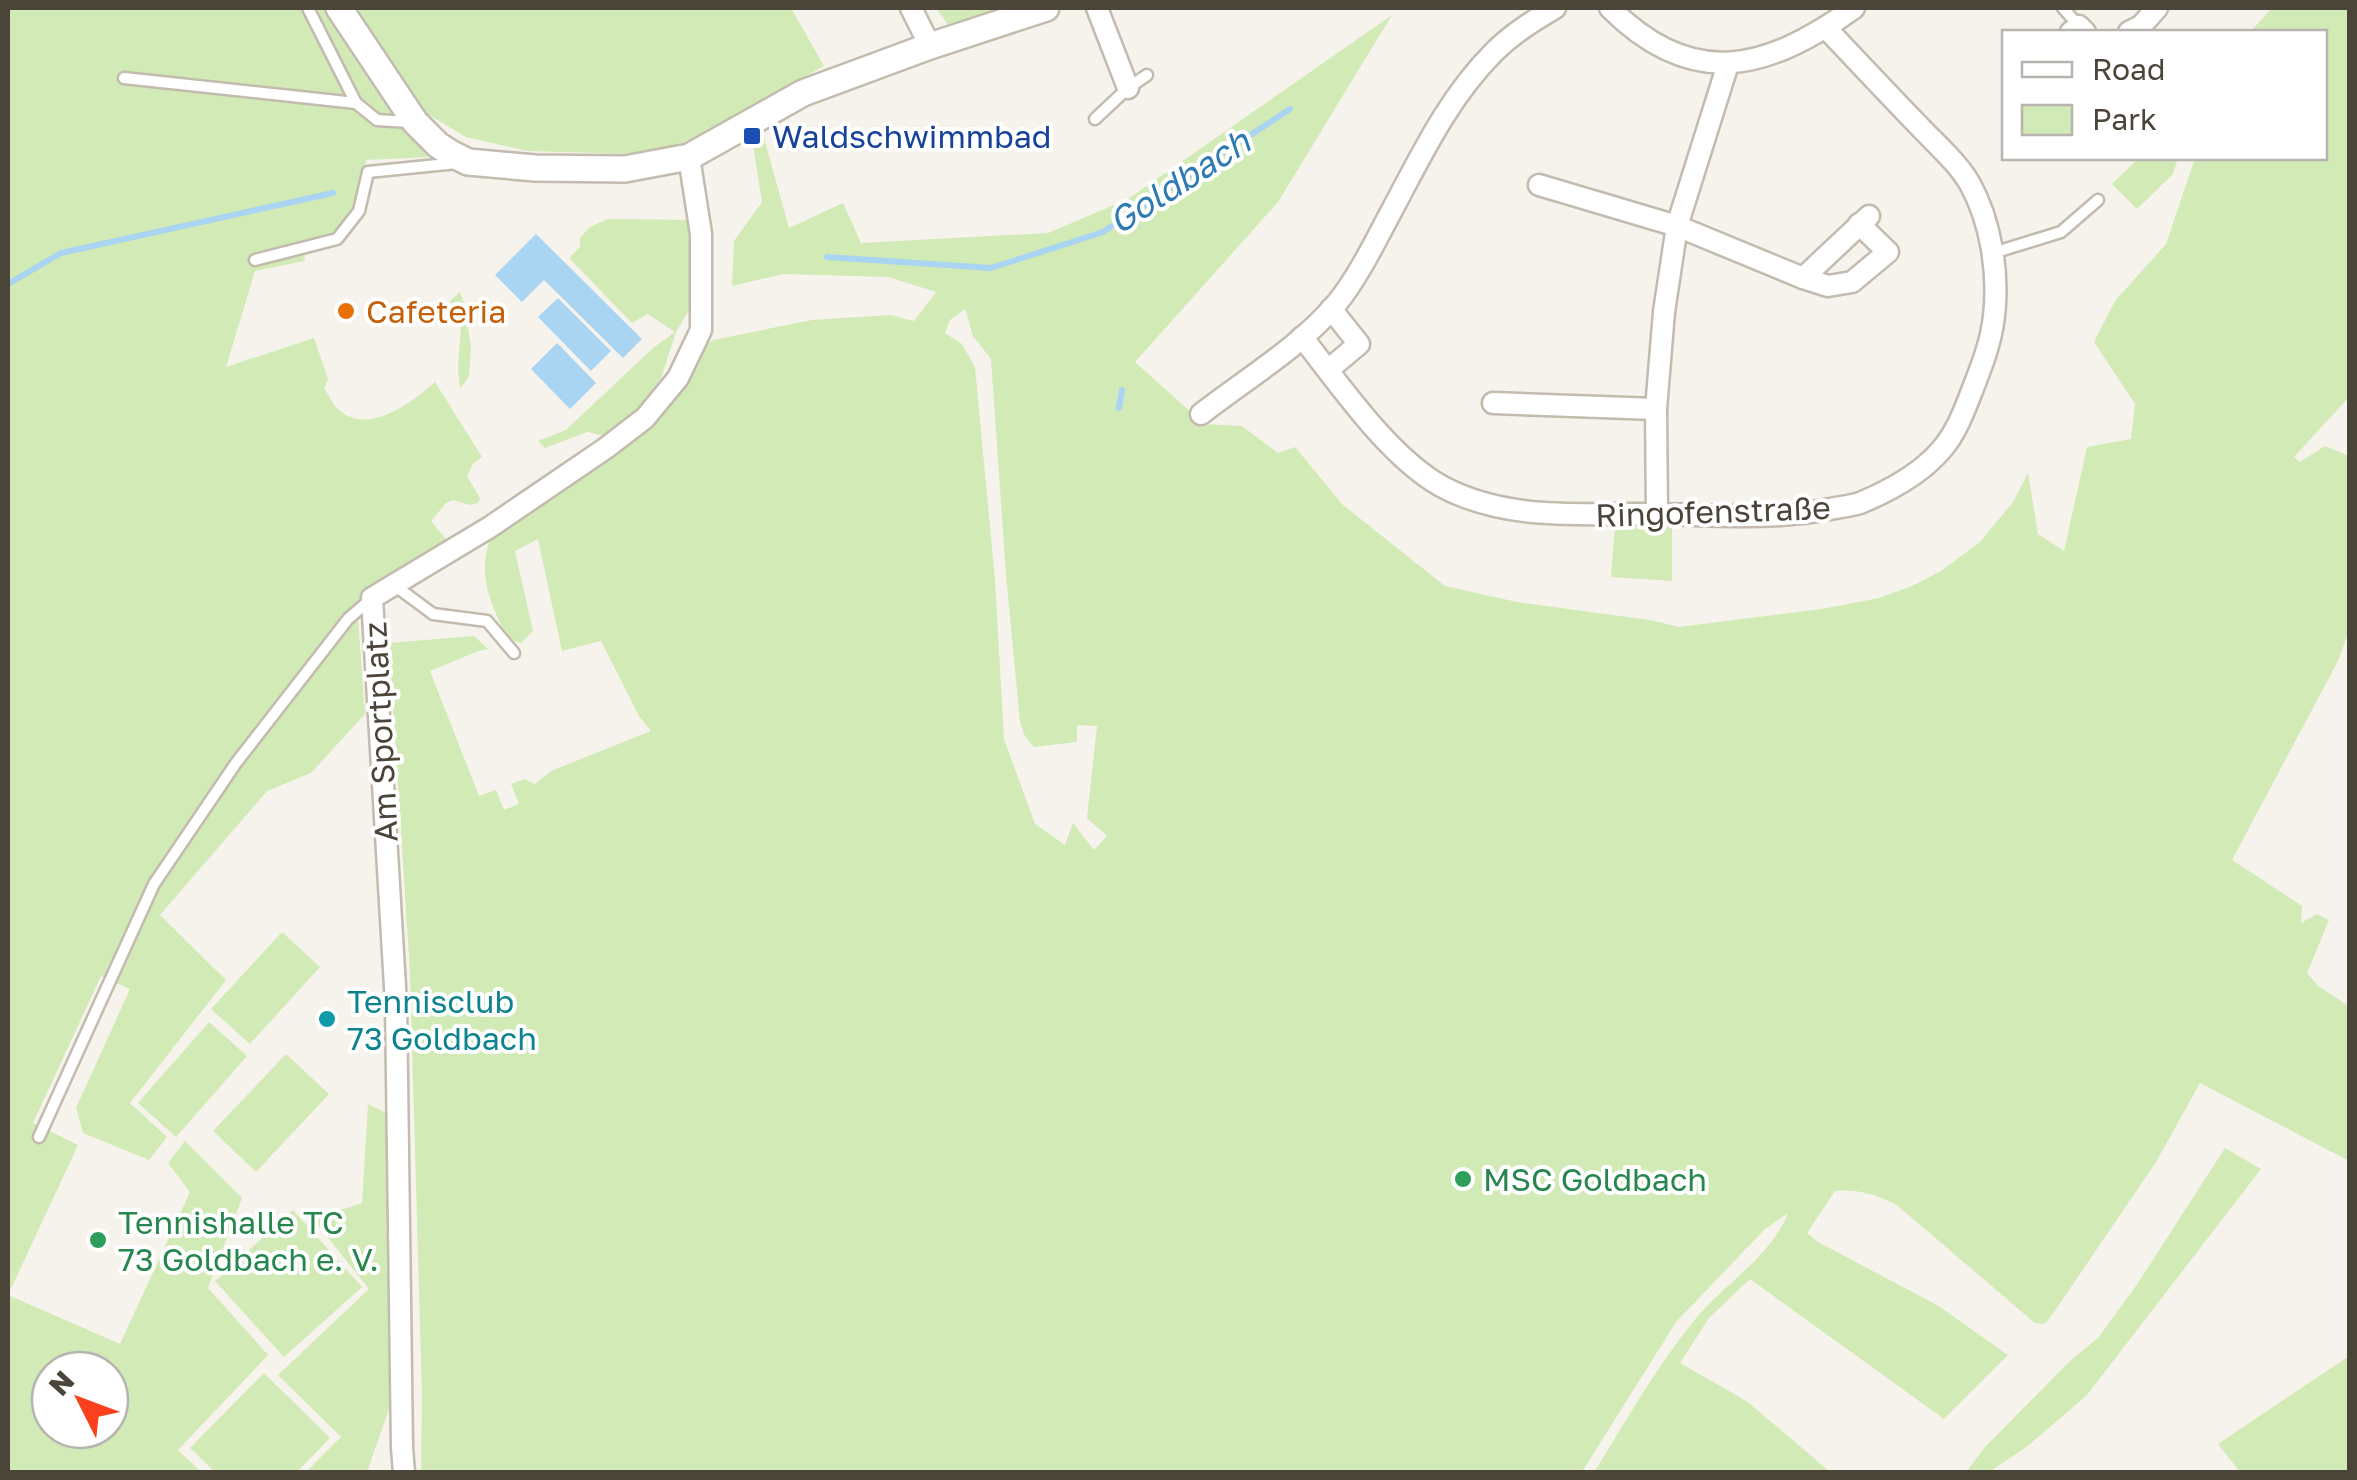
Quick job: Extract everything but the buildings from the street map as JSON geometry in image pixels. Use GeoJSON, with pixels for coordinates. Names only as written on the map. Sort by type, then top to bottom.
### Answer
{"type":"FeatureCollection","features":[{"type":"Feature","properties":{"kind":"street"},"geometry":{"type":"LineString","coordinates":[[338,8],[415,122],[452,154],[468,162],[535,168],[625,169],[689,157],[803,93],[1046,8]]}},
{"type":"Feature","properties":{"kind":"street"},"geometry":{"type":"LineString","coordinates":[[910,8],[930,46]]}},
{"type":"Feature","properties":{"kind":"street"},"geometry":{"type":"LineString","coordinates":[[1097,8],[1128,88]]}},
{"type":"Feature","properties":{"kind":"street"},"geometry":{"type":"LineString","coordinates":[[1202,414],[1302,337],[1338,302],[1438,124],[1474,74],[1522,28],[1555,8]]}},
{"type":"Feature","properties":{"kind":"street"},"geometry":{"type":"LineString","coordinates":[[1610,8],[1655,46],[1686,57],[1728,64],[1775,54],[1826,28],[1854,8]]}},
{"type":"Feature","properties":{"kind":"street"},"geometry":{"type":"LineString","coordinates":[[2133,30],[2156,8]]}},
{"type":"Feature","properties":{"kind":"street","name":"Ringofenstraße"},"geometry":{"type":"LineString","coordinates":[[1302,337],[1409,462],[1437,483],[1485,505],[1572,516],[1804,514],[1858,504],[1906,480],[1944,447],[1962,416],[1986,352],[1994,315],[1989,233],[1969,182],[1826,28]]}},
{"type":"Feature","properties":{"kind":"street"},"geometry":{"type":"LineString","coordinates":[[1657,514],[1656,410],[1664,312],[1677,226],[1728,64]]}},
{"type":"Feature","properties":{"kind":"street","name":"Am Sportplatz"},"geometry":{"type":"LineString","coordinates":[[404,1472],[396,1004],[372,598],[490,527],[606,448],[645,418],[678,378],[700,330],[700,234],[689,157]]}},
{"type":"Feature","properties":{"kind":"street"},"geometry":{"type":"LineString","coordinates":[[1540,185],[1677,226],[1803,278],[1828,286],[1852,282],[1888,252],[1864,220],[1803,278]]}},
{"type":"Feature","properties":{"kind":"street"},"geometry":{"type":"LineString","coordinates":[[1328,370],[1358,344],[1331,310]]}},
{"type":"Feature","properties":{"kind":"street"},"geometry":{"type":"LineString","coordinates":[[1493,403],[1656,410]]}},
{"type":"Feature","properties":{"kind":"lane"},"geometry":{"type":"LineString","coordinates":[[308,8],[356,103],[377,120],[415,122]]}},
{"type":"Feature","properties":{"kind":"lane"},"geometry":{"type":"LineString","coordinates":[[2062,8],[2078,30]]}},
{"type":"Feature","properties":{"kind":"lane"},"geometry":{"type":"LineString","coordinates":[[1095,118],[1147,74]]}},
{"type":"Feature","properties":{"kind":"lane"},"geometry":{"type":"LineString","coordinates":[[124,78],[356,103]]}},
{"type":"Feature","properties":{"kind":"lane"},"geometry":{"type":"LineString","coordinates":[[255,260],[337,238],[360,211],[368,172],[468,162]]}},
{"type":"Feature","properties":{"kind":"lane"},"geometry":{"type":"LineString","coordinates":[[1992,254],[2061,232],[2098,200]]}},
{"type":"Feature","properties":{"kind":"lane"},"geometry":{"type":"LineString","coordinates":[[393,585],[433,614],[487,621],[514,652]]}},
{"type":"Feature","properties":{"kind":"lane"},"geometry":{"type":"LineString","coordinates":[[39,1138],[154,884],[236,764],[348,619],[372,598]]}},
{"type":"Feature","properties":{"kind":"green space"},"geometry":{"type":"Polygon","coordinates":[[[8,8],[328,8],[430,157],[366,160],[358,198],[344,232],[303,244],[305,261],[255,271],[226,367],[314,338],[328,379],[324,389],[339,410],[363,419],[403,407],[435,382],[482,457],[467,476],[480,498],[478,503],[469,505],[453,500],[446,503],[431,521],[449,543],[377,584],[357,604],[365,714],[311,773],[267,791],[160,915],[226,980],[130,1103],[167,1137],[149,1160],[83,1133],[76,1108],[130,989],[101,976],[33,1123],[78,1145],[8,1295],[8,8]]]}},
{"type":"Feature","properties":{"kind":"green space"},"geometry":{"type":"Polygon","coordinates":[[[352,8],[791,8],[824,66],[696,138],[664,149],[633,154],[528,151],[466,137],[424,112],[352,8]]]}},
{"type":"Feature","properties":{"kind":"green space"},"geometry":{"type":"Polygon","coordinates":[[[936,8],[1001,8],[948,25],[936,8]]]}},
{"type":"Feature","properties":{"kind":"green space"},"geometry":{"type":"Polygon","coordinates":[[[2272,8],[2349,8],[2349,397],[2294,457],[2300,462],[2325,446],[2349,456],[2349,631],[2338,661],[2232,860],[2302,906],[2301,923],[2317,914],[2329,920],[2307,973],[2318,986],[2346,1004],[2349,1013],[2349,1161],[2200,1083],[2156,1162],[2044,1324],[2035,1323],[1898,1206],[1868,1194],[1835,1191],[1807,1233],[1937,1305],[2008,1355],[1944,1419],[1750,1279],[1709,1318],[1680,1363],[1748,1402],[1830,1472],[1594,1472],[1682,1335],[1760,1255],[1788,1213],[1765,1229],[1676,1322],[1582,1472],[421,1472],[410,973],[389,643],[474,636],[488,649],[430,671],[479,796],[496,790],[504,810],[519,804],[511,784],[525,779],[535,784],[551,771],[651,731],[639,716],[601,641],[562,651],[538,539],[515,551],[533,631],[521,643],[507,639],[485,575],[492,533],[611,455],[701,349],[713,340],[812,320],[890,315],[914,321],[936,292],[888,277],[784,274],[732,286],[734,241],[762,202],[752,139],[762,131],[789,228],[843,203],[861,243],[1048,233],[1128,199],[1392,15],[1278,202],[1135,362],[1204,424],[1242,426],[1278,453],[1295,447],[1343,505],[1445,586],[1517,602],[1679,627],[1822,609],[1879,598],[1912,586],[1941,571],[1980,542],[2013,502],[2028,473],[2038,534],[2064,551],[2087,447],[2131,439],[2135,404],[2094,342],[2115,301],[2166,244],[2194,160],[2327,160],[2327,30],[2252,30],[2272,8]],[[965,309],[950,320],[945,333],[962,344],[975,367],[995,580],[1004,739],[1035,824],[1065,845],[1073,823],[1094,850],[1107,836],[1087,818],[1097,726],[1077,725],[1077,742],[1034,747],[1020,722],[991,359],[973,336],[965,309]]]}},
{"type":"Feature","properties":{"kind":"green space"},"geometry":{"type":"Polygon","coordinates":[[[2137,160],[2177,160],[2173,174],[2137,209],[2112,184],[2137,160]]]}},
{"type":"Feature","properties":{"kind":"green space"},"geometry":{"type":"Polygon","coordinates":[[[608,219],[696,220],[697,297],[676,332],[661,378],[639,409],[610,437],[587,432],[545,448],[538,441],[566,430],[675,332],[648,314],[632,323],[569,258],[590,227],[608,219]]]}},
{"type":"Feature","properties":{"kind":"green space"},"geometry":{"type":"Polygon","coordinates":[[[460,292],[469,316],[471,347],[469,376],[460,389],[461,327],[450,301],[460,292]]]}},
{"type":"Feature","properties":{"kind":"green space"},"geometry":{"type":"Polygon","coordinates":[[[1615,524],[1672,525],[1672,581],[1611,577],[1615,524]]]}},
{"type":"Feature","properties":{"kind":"green space"},"geometry":{"type":"Polygon","coordinates":[[[282,932],[320,967],[250,1044],[211,1009],[282,932]]]}},
{"type":"Feature","properties":{"kind":"green space"},"geometry":{"type":"Polygon","coordinates":[[[209,1022],[247,1056],[176,1137],[138,1103],[209,1022]]]}},
{"type":"Feature","properties":{"kind":"green space"},"geometry":{"type":"Polygon","coordinates":[[[286,1054],[329,1094],[256,1172],[213,1131],[286,1054]]]}},
{"type":"Feature","properties":{"kind":"green space"},"geometry":{"type":"Polygon","coordinates":[[[368,1104],[390,1115],[391,1403],[367,1472],[306,1472],[341,1437],[278,1375],[369,1289],[313,1219],[362,1203],[368,1104]]]}},
{"type":"Feature","properties":{"kind":"green space"},"geometry":{"type":"Polygon","coordinates":[[[185,1141],[242,1198],[208,1288],[268,1355],[178,1450],[201,1472],[8,1472],[8,1295],[120,1344],[190,1192],[168,1163],[185,1141]]]}},
{"type":"Feature","properties":{"kind":"green space"},"geometry":{"type":"Polygon","coordinates":[[[2225,1148],[2261,1169],[2087,1395],[2028,1446],[1989,1472],[1966,1472],[1985,1447],[2098,1338],[2225,1148]]]}},
{"type":"Feature","properties":{"kind":"green space"},"geometry":{"type":"Polygon","coordinates":[[[293,1210],[362,1287],[284,1357],[215,1281],[293,1210]]]}},
{"type":"Feature","properties":{"kind":"green space"},"geometry":{"type":"Polygon","coordinates":[[[2349,1356],[2349,1472],[2240,1472],[2218,1444],[2349,1356]]]}},
{"type":"Feature","properties":{"kind":"green space"},"geometry":{"type":"Polygon","coordinates":[[[264,1373],[330,1438],[297,1472],[215,1472],[190,1448],[264,1373]]]}},
{"type":"Feature","properties":{"kind":"water"},"geometry":{"type":"Polygon","coordinates":[[[536,234],[642,339],[623,358],[544,280],[522,302],[495,275],[536,234]]]}},
{"type":"Feature","properties":{"kind":"water"},"geometry":{"type":"Polygon","coordinates":[[[558,298],[611,351],[591,371],[538,317],[558,298]]]}},
{"type":"Feature","properties":{"kind":"water"},"geometry":{"type":"Polygon","coordinates":[[[557,343],[596,383],[570,409],[531,369],[557,343]]]}},
{"type":"Feature","properties":{"kind":"waterway","name":"Goldbach"},"geometry":{"type":"LineString","coordinates":[[827,257],[991,268],[1103,232],[1290,109]]}},
{"type":"Feature","properties":{"kind":"waterway"},"geometry":{"type":"LineString","coordinates":[[8,284],[61,253],[333,193]]}},
{"type":"Feature","properties":{"kind":"waterway"},"geometry":{"type":"LineString","coordinates":[[1119,408],[1122,390]]}},
{"type":"Feature","properties":{"kind":"place","name":"Waldschwimmbad"},"geometry":{"type":"Point","coordinates":[752,136]}},
{"type":"Feature","properties":{"kind":"place","name":"Cafeteria"},"geometry":{"type":"Point","coordinates":[346,311]}},
{"type":"Feature","properties":{"kind":"place","name":"Tennisclub 73 Goldbach"},"geometry":{"type":"Point","coordinates":[327,1019]}},
{"type":"Feature","properties":{"kind":"place","name":"MSC Goldbach"},"geometry":{"type":"Point","coordinates":[1463,1179]}},
{"type":"Feature","properties":{"kind":"place","name":"Tennishalle TC 73 Goldbach e. V."},"geometry":{"type":"Point","coordinates":[98,1240]}}]}
